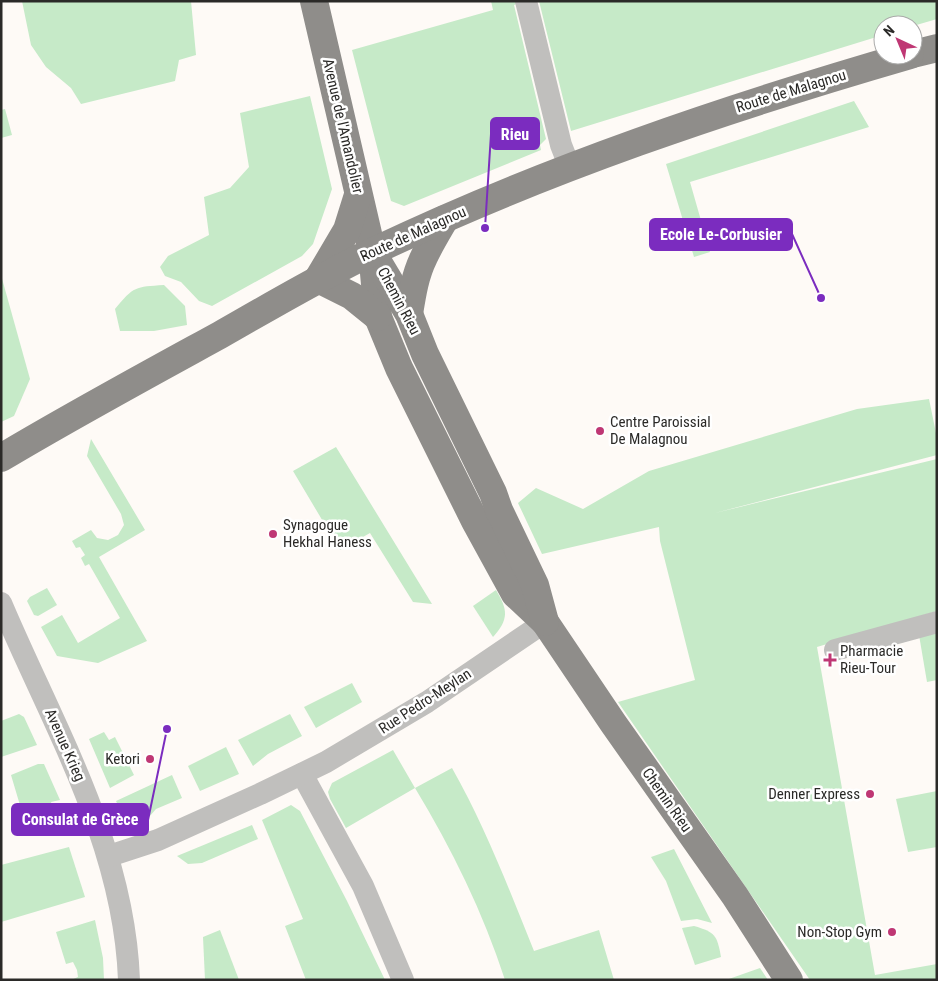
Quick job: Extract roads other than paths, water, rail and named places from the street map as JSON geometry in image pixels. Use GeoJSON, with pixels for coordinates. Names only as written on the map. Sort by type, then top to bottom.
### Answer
{"type":"FeatureCollection","features":[{"type":"Feature","properties":{"kind":"main road","name":"Avenue de l'Amandolier"},"geometry":{"type":"LineString","coordinates":[[314,1],[372,251]]}},
{"type":"Feature","properties":{"kind":"main road","name":"Route de Malagnou"},"geometry":{"type":"LineString","coordinates":[[923,51],[937,48]]}},
{"type":"Feature","properties":{"kind":"main road","name":"Route de Malagnou"},"geometry":{"type":"LineString","coordinates":[[1,458],[318,279],[372,251],[570,168],[709,116],[874,65]]}},
{"type":"Feature","properties":{"kind":"main road"},"geometry":{"type":"LineString","coordinates":[[359,193],[347,230],[318,279],[352,296],[378,317]]}},
{"type":"Feature","properties":{"kind":"main road"},"geometry":{"type":"LineString","coordinates":[[409,314],[418,271],[446,219]]}},
{"type":"Feature","properties":{"kind":"main road","name":"Chemin Rieu"},"geometry":{"type":"LineString","coordinates":[[372,251],[409,314],[425,354],[536,585],[545,622]]}},
{"type":"Feature","properties":{"kind":"main road","name":"Chemin Rieu"},"geometry":{"type":"LineString","coordinates":[[372,251],[378,317],[399,368],[475,520],[515,594],[545,622],[613,723],[735,896],[788,980]]}},
{"type":"Feature","properties":{"kind":"street"},"geometry":{"type":"LineString","coordinates":[[526,1],[561,145],[570,168]]}},
{"type":"Feature","properties":{"kind":"street","name":"Avenue Krieg"},"geometry":{"type":"LineString","coordinates":[[1,603],[80,780],[109,856],[124,922],[129,980]]}},
{"type":"Feature","properties":{"kind":"street","name":"Rue Pedro-Meylan"},"geometry":{"type":"LineString","coordinates":[[109,856],[158,840],[302,774],[396,721],[545,622]]}},
{"type":"Feature","properties":{"kind":"street"},"geometry":{"type":"LineString","coordinates":[[835,650],[937,622]]}},
{"type":"Feature","properties":{"kind":"street"},"geometry":{"type":"LineString","coordinates":[[302,774],[363,886],[403,980]]}},
{"type":"Feature","properties":{"kind":"place","name":"Rieu"},"geometry":{"type":"Point","coordinates":[485,228]}},
{"type":"Feature","properties":{"kind":"place","name":"Ecole Le-Corbusier"},"geometry":{"type":"Point","coordinates":[821,298]}},
{"type":"Feature","properties":{"kind":"place","name":"Centre Paroissial De Malagnou"},"geometry":{"type":"Point","coordinates":[600,431]}},
{"type":"Feature","properties":{"kind":"place","name":"Synagogue Hekhal Haness"},"geometry":{"type":"Point","coordinates":[273,534]}},
{"type":"Feature","properties":{"kind":"place","name":"Pharmacie Rieu-Tour"},"geometry":{"type":"Point","coordinates":[830,660]}},
{"type":"Feature","properties":{"kind":"place","name":"Consulat de Grèce"},"geometry":{"type":"Point","coordinates":[167,729]}},
{"type":"Feature","properties":{"kind":"place","name":"Ketori"},"geometry":{"type":"Point","coordinates":[150,759]}},
{"type":"Feature","properties":{"kind":"place","name":"Denner Express"},"geometry":{"type":"Point","coordinates":[870,794]}},
{"type":"Feature","properties":{"kind":"place","name":"Non-Stop Gym"},"geometry":{"type":"Point","coordinates":[892,932]}}]}
